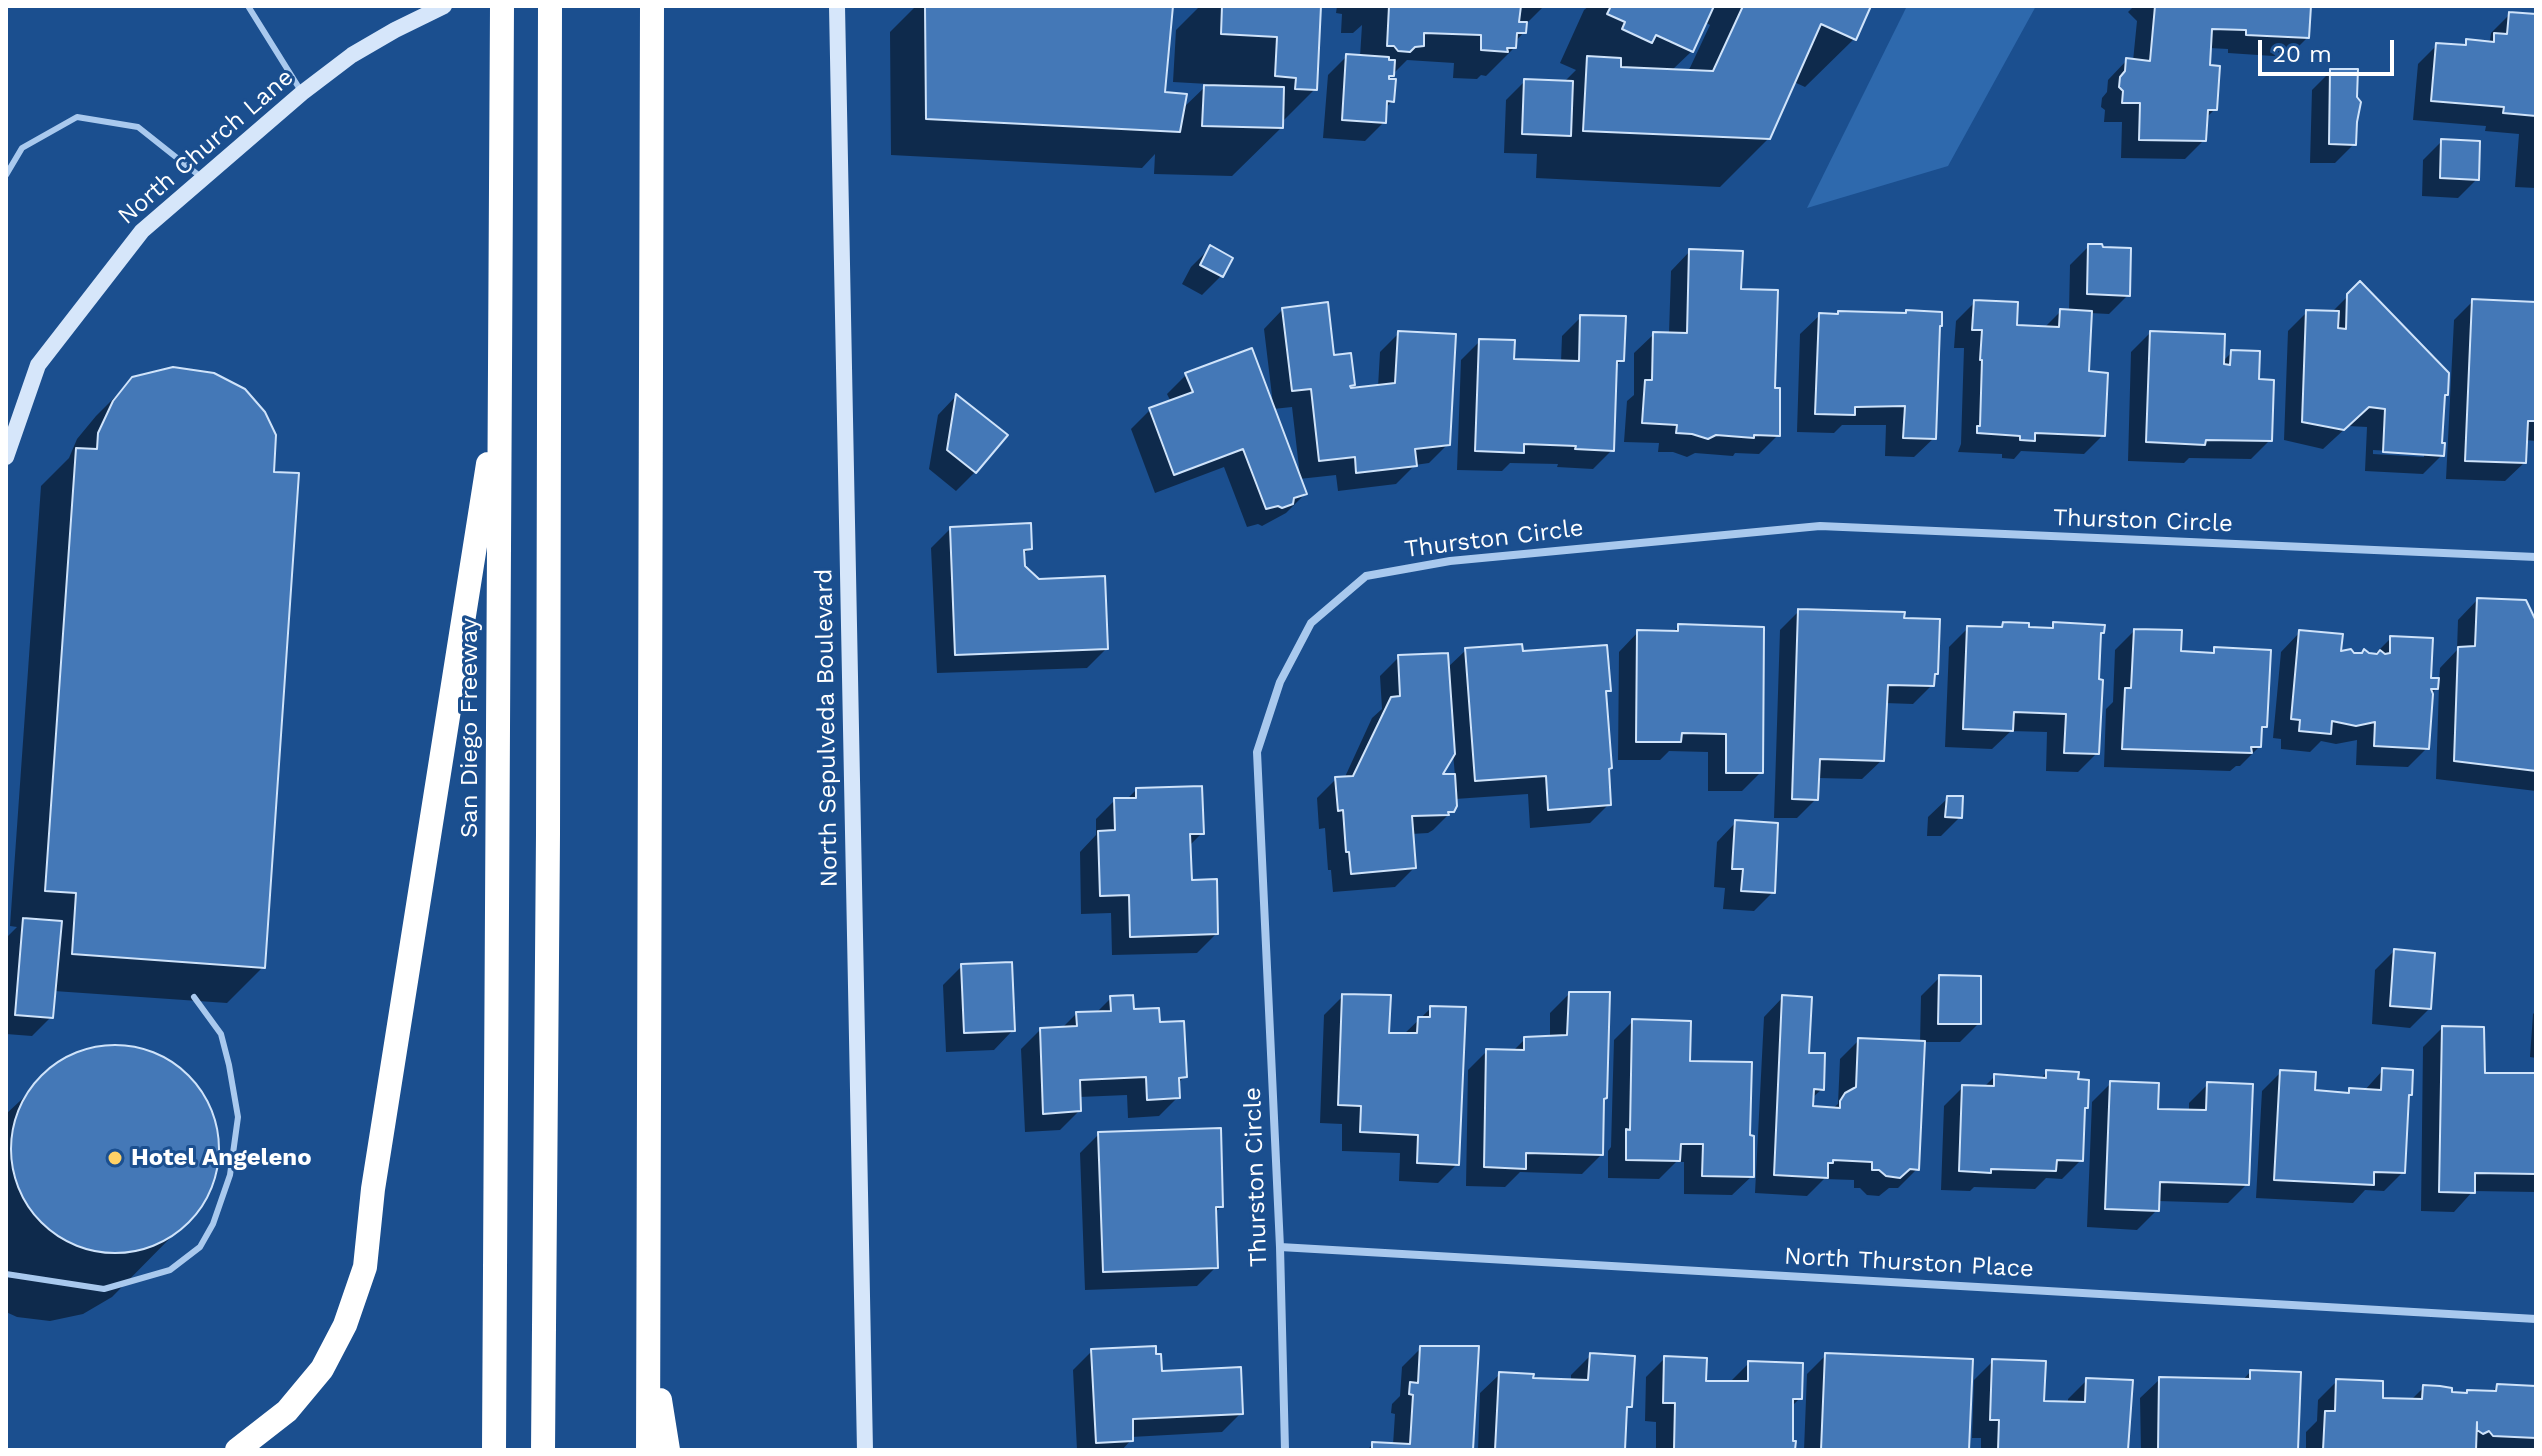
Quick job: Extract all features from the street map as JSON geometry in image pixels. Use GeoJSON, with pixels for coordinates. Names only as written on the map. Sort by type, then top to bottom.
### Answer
{"type":"FeatureCollection","features":[{"type":"Feature","properties":{"kind":"highway","name":"San Diego Freeway"},"geometry":{"type":"LineString","coordinates":[[494,1450],[502,6]]}},
{"type":"Feature","properties":{"kind":"highway"},"geometry":{"type":"LineString","coordinates":[[543,1450],[550,6]]}},
{"type":"Feature","properties":{"kind":"highway"},"geometry":{"type":"LineString","coordinates":[[648,1450],[652,16]]}},
{"type":"Feature","properties":{"kind":"highway"},"geometry":{"type":"LineString","coordinates":[[237,1450],[287,1411],[322,1369],[345,1325],[365,1267],[376,1173],[500,386]]}},
{"type":"Feature","properties":{"kind":"highway"},"geometry":{"type":"LineString","coordinates":[[648,1323],[668,1450]]}},
{"type":"Feature","properties":{"kind":"main road","name":"North Church Lane"},"geometry":{"type":"LineString","coordinates":[[6,457],[38,365],[142,231],[302,93],[352,55],[444,6]]}},
{"type":"Feature","properties":{"kind":"main road","name":"North Sepulveda Boulevard"},"geometry":{"type":"LineString","coordinates":[[837,6],[865,1450]]}},
{"type":"Feature","properties":{"kind":"street","name":"Thurston Circle"},"geometry":{"type":"LineString","coordinates":[[1285,1450],[1280,1247],[1257,752],[1280,682],[1311,623],[1366,576],[1450,561],[1820,526],[2536,557]]}},
{"type":"Feature","properties":{"kind":"street","name":"North Thurston Place"},"geometry":{"type":"LineString","coordinates":[[1280,1247],[2536,1319]]}},
{"type":"Feature","properties":{"kind":"lane"},"geometry":{"type":"LineString","coordinates":[[248,6],[302,93]]}},
{"type":"Feature","properties":{"kind":"lane"},"geometry":{"type":"LineString","coordinates":[[6,175],[22,148],[77,117],[138,127],[203,178]]}},
{"type":"Feature","properties":{"kind":"lane"},"geometry":{"type":"LineString","coordinates":[[6,1274],[104,1289],[170,1270],[200,1247],[213,1224],[230,1175],[238,1117],[221,1034],[194,997]]}},
{"type":"Feature","properties":{"kind":"shaded area"},"geometry":{"type":"Polygon","coordinates":[[[1907,6],[2036,6],[1948,166],[1807,208],[1907,6]]]}},
{"type":"Feature","properties":{"kind":"building"},"geometry":{"type":"Polygon","coordinates":[[[925,6],[1173,6],[1165,92],[1187,94],[1180,132],[926,119],[925,6]]]}},
{"type":"Feature","properties":{"kind":"building"},"geometry":{"type":"Polygon","coordinates":[[[1222,6],[1321,6],[1317,90],[1295,89],[1296,78],[1275,76],[1277,37],[1221,34],[1222,6]]]}},
{"type":"Feature","properties":{"kind":"building"},"geometry":{"type":"Polygon","coordinates":[[[1389,6],[1521,6],[1519,22],[1527,22],[1526,33],[1517,33],[1516,48],[1507,48],[1508,52],[1481,50],[1481,35],[1424,33],[1424,46],[1415,47],[1410,52],[1398,51],[1394,46],[1387,46],[1389,6]]]}},
{"type":"Feature","properties":{"kind":"building"},"geometry":{"type":"Polygon","coordinates":[[[1611,6],[1714,6],[1693,52],[1656,35],[1652,43],[1622,29],[1625,22],[1607,14],[1611,6]]]}},
{"type":"Feature","properties":{"kind":"building"},"geometry":{"type":"Polygon","coordinates":[[[1743,6],[1871,6],[1856,40],[1821,24],[1770,139],[1583,131],[1587,56],[1621,58],[1621,67],[1713,71],[1743,6]]]}},
{"type":"Feature","properties":{"kind":"building"},"geometry":{"type":"Polygon","coordinates":[[[2155,6],[2311,6],[2309,38],[2246,35],[2246,30],[2212,29],[2210,65],[2220,66],[2217,110],[2208,110],[2206,141],[2139,140],[2140,103],[2122,103],[2120,77],[2125,71],[2126,58],[2150,61],[2155,6]]]}},
{"type":"Feature","properties":{"kind":"building"},"geometry":{"type":"Polygon","coordinates":[[[2509,12],[2536,14],[2536,116],[2503,113],[2504,107],[2431,101],[2436,43],[2466,45],[2466,39],[2494,42],[2494,33],[2507,34],[2509,12]]]}},
{"type":"Feature","properties":{"kind":"building"},"geometry":{"type":"Polygon","coordinates":[[[1346,54],[1395,60],[1394,76],[1389,76],[1389,79],[1396,79],[1394,102],[1387,101],[1386,123],[1342,120],[1346,54]]]}},
{"type":"Feature","properties":{"kind":"building"},"geometry":{"type":"Polygon","coordinates":[[[2330,69],[2358,69],[2357,97],[2361,102],[2356,145],[2329,144],[2330,69]]]}},
{"type":"Feature","properties":{"kind":"building"},"geometry":{"type":"Polygon","coordinates":[[[1524,79],[1573,81],[1571,136],[1522,134],[1524,79]]]}},
{"type":"Feature","properties":{"kind":"building"},"geometry":{"type":"Polygon","coordinates":[[[1204,85],[1284,87],[1283,128],[1202,126],[1204,85]]]}},
{"type":"Feature","properties":{"kind":"building"},"geometry":{"type":"Polygon","coordinates":[[[2441,139],[2480,141],[2479,180],[2440,178],[2441,139]]]}},
{"type":"Feature","properties":{"kind":"building"},"geometry":{"type":"Polygon","coordinates":[[[2088,244],[2131,248],[2130,296],[2087,294],[2088,244]]]}},
{"type":"Feature","properties":{"kind":"building"},"geometry":{"type":"Polygon","coordinates":[[[1210,245],[1233,258],[1223,277],[1200,265],[1210,245]]]}},
{"type":"Feature","properties":{"kind":"building"},"geometry":{"type":"Polygon","coordinates":[[[1689,249],[1743,251],[1741,289],[1778,290],[1775,388],[1780,388],[1780,436],[1754,435],[1754,438],[1716,435],[1708,439],[1676,433],[1677,425],[1642,423],[1645,380],[1652,380],[1653,332],[1687,333],[1689,249]]]}},
{"type":"Feature","properties":{"kind":"building"},"geometry":{"type":"Polygon","coordinates":[[[2360,281],[2449,373],[2442,443],[2445,443],[2444,456],[2383,452],[2385,409],[2369,407],[2344,430],[2302,422],[2306,310],[2339,311],[2338,328],[2346,329],[2347,294],[2360,281]]]}},
{"type":"Feature","properties":{"kind":"building"},"geometry":{"type":"Polygon","coordinates":[[[2472,299],[2536,302],[2536,421],[2528,421],[2526,463],[2465,461],[2472,299]]]}},
{"type":"Feature","properties":{"kind":"building"},"geometry":{"type":"Polygon","coordinates":[[[1974,300],[2018,302],[2017,325],[2059,327],[2060,309],[2092,311],[2089,371],[2108,373],[2105,436],[2035,433],[2035,441],[2020,440],[2020,436],[1977,433],[1977,426],[1980,426],[1982,330],[1972,330],[1974,300]]]}},
{"type":"Feature","properties":{"kind":"building"},"geometry":{"type":"Polygon","coordinates":[[[1328,302],[1334,355],[1351,353],[1355,385],[1351,388],[1395,383],[1398,331],[1456,334],[1450,445],[1415,449],[1417,466],[1356,473],[1355,457],[1319,461],[1311,389],[1292,391],[1282,308],[1328,302]]]}},
{"type":"Feature","properties":{"kind":"building"},"geometry":{"type":"Polygon","coordinates":[[[1906,310],[1942,312],[1936,439],[1903,438],[1905,406],[1855,407],[1855,415],[1815,414],[1819,313],[1906,313],[1906,310]]]}},
{"type":"Feature","properties":{"kind":"building"},"geometry":{"type":"Polygon","coordinates":[[[1580,315],[1626,316],[1624,361],[1617,361],[1614,451],[1524,444],[1524,453],[1475,451],[1479,339],[1515,340],[1514,359],[1579,361],[1580,315]]]}},
{"type":"Feature","properties":{"kind":"building"},"geometry":{"type":"Polygon","coordinates":[[[2150,331],[2225,334],[2224,364],[2230,365],[2231,350],[2260,351],[2259,379],[2274,380],[2272,441],[2206,440],[2205,445],[2146,442],[2150,331]]]}},
{"type":"Feature","properties":{"kind":"building"},"geometry":{"type":"Polygon","coordinates":[[[1252,348],[1307,494],[1294,498],[1293,504],[1282,508],[1266,509],[1243,449],[1174,475],[1149,408],[1193,392],[1185,373],[1252,348]]]}},
{"type":"Feature","properties":{"kind":"building"},"geometry":{"type":"Polygon","coordinates":[[[173,367],[214,373],[245,389],[265,412],[276,435],[274,472],[299,473],[265,968],[72,954],[76,893],[45,891],[76,448],[97,449],[98,433],[113,401],[132,377],[173,367]]]}},
{"type":"Feature","properties":{"kind":"building"},"geometry":{"type":"Polygon","coordinates":[[[956,394],[1008,435],[976,473],[947,450],[956,394]]]}},
{"type":"Feature","properties":{"kind":"building"},"geometry":{"type":"Polygon","coordinates":[[[1031,523],[1032,549],[1024,550],[1025,566],[1039,579],[1105,576],[1108,649],[955,655],[950,527],[1031,523]]]}},
{"type":"Feature","properties":{"kind":"building"},"geometry":{"type":"Polygon","coordinates":[[[2477,598],[2526,600],[2536,621],[2536,771],[2454,761],[2458,647],[2475,646],[2477,598]]]}},
{"type":"Feature","properties":{"kind":"building"},"geometry":{"type":"Polygon","coordinates":[[[1798,609],[1905,612],[1904,618],[1940,619],[1938,674],[1935,674],[1934,686],[1888,685],[1884,761],[1820,759],[1818,800],[1792,799],[1798,609]]]}},
{"type":"Feature","properties":{"kind":"building"},"geometry":{"type":"Polygon","coordinates":[[[2003,622],[2053,628],[2053,622],[2105,625],[2104,633],[2101,633],[2099,679],[2103,680],[2099,754],[2064,753],[2066,714],[2014,712],[2013,731],[1963,729],[1967,626],[2002,627],[2003,622]]]}},
{"type":"Feature","properties":{"kind":"building"},"geometry":{"type":"Polygon","coordinates":[[[1678,624],[1764,627],[1763,773],[1726,773],[1726,734],[1682,733],[1681,742],[1636,742],[1637,630],[1678,631],[1678,624]]]}},
{"type":"Feature","properties":{"kind":"building"},"geometry":{"type":"Polygon","coordinates":[[[2134,629],[2182,630],[2181,651],[2214,653],[2214,647],[2271,650],[2267,727],[2262,727],[2261,747],[2251,747],[2252,753],[2122,749],[2125,688],[2131,688],[2134,629]]]}},
{"type":"Feature","properties":{"kind":"building"},"geometry":{"type":"Polygon","coordinates":[[[2299,630],[2343,634],[2341,651],[2351,649],[2354,653],[2362,653],[2364,649],[2369,653],[2377,654],[2380,650],[2390,653],[2390,636],[2433,638],[2431,678],[2439,678],[2438,689],[2431,689],[2429,749],[2374,746],[2375,722],[2356,726],[2332,721],[2331,734],[2299,731],[2300,720],[2291,719],[2299,630]]]}},
{"type":"Feature","properties":{"kind":"building"},"geometry":{"type":"Polygon","coordinates":[[[1522,644],[1523,651],[1607,645],[1611,691],[1606,691],[1612,768],[1609,769],[1611,805],[1548,810],[1546,776],[1475,781],[1465,648],[1522,644]]]}},
{"type":"Feature","properties":{"kind":"building"},"geometry":{"type":"Polygon","coordinates":[[[1448,653],[1455,754],[1443,774],[1455,774],[1457,806],[1454,812],[1448,812],[1449,815],[1412,816],[1416,868],[1351,874],[1343,810],[1338,811],[1335,777],[1353,776],[1391,697],[1400,696],[1398,655],[1448,653]]]}},
{"type":"Feature","properties":{"kind":"building"},"geometry":{"type":"Polygon","coordinates":[[[1202,786],[1204,834],[1190,834],[1192,880],[1217,879],[1218,934],[1130,937],[1129,895],[1100,896],[1098,831],[1115,830],[1114,798],[1136,798],[1136,788],[1202,786]]]}},
{"type":"Feature","properties":{"kind":"building"},"geometry":{"type":"Polygon","coordinates":[[[1947,796],[1963,796],[1962,818],[1945,817],[1947,796]]]}},
{"type":"Feature","properties":{"kind":"building"},"geometry":{"type":"Polygon","coordinates":[[[1735,820],[1778,823],[1775,893],[1741,891],[1743,869],[1732,869],[1735,820]]]}},
{"type":"Feature","properties":{"kind":"building"},"geometry":{"type":"Polygon","coordinates":[[[23,918],[62,921],[53,1018],[15,1015],[23,918]]]}},
{"type":"Feature","properties":{"kind":"building"},"geometry":{"type":"Polygon","coordinates":[[[2394,949],[2435,953],[2431,1009],[2390,1006],[2394,949]]]}},
{"type":"Feature","properties":{"kind":"building"},"geometry":{"type":"Polygon","coordinates":[[[1012,962],[1015,1031],[964,1033],[961,964],[1012,962]]]}},
{"type":"Feature","properties":{"kind":"building"},"geometry":{"type":"Polygon","coordinates":[[[1939,975],[1981,976],[1981,1024],[1938,1024],[1939,975]]]}},
{"type":"Feature","properties":{"kind":"building"},"geometry":{"type":"Polygon","coordinates":[[[1569,992],[1610,992],[1603,1155],[1526,1153],[1526,1169],[1484,1167],[1486,1049],[1524,1050],[1524,1037],[1567,1035],[1569,992]]]}},
{"type":"Feature","properties":{"kind":"building"},"geometry":{"type":"Polygon","coordinates":[[[1342,994],[1391,995],[1389,1033],[1417,1033],[1418,1017],[1430,1017],[1430,1006],[1466,1007],[1459,1165],[1417,1163],[1418,1135],[1360,1132],[1361,1106],[1338,1105],[1342,994]]]}},
{"type":"Feature","properties":{"kind":"building"},"geometry":{"type":"Polygon","coordinates":[[[1133,995],[1134,1009],[1159,1008],[1160,1022],[1184,1021],[1187,1077],[1179,1078],[1180,1098],[1147,1100],[1146,1077],[1080,1080],[1081,1111],[1043,1114],[1040,1028],[1077,1026],[1076,1012],[1111,1011],[1110,996],[1133,995]]]}},
{"type":"Feature","properties":{"kind":"building"},"geometry":{"type":"Polygon","coordinates":[[[1782,995],[1812,997],[1809,1053],[1825,1053],[1824,1090],[1814,1089],[1813,1106],[1840,1108],[1845,1093],[1856,1087],[1858,1038],[1925,1041],[1919,1170],[1910,1169],[1900,1178],[1872,1170],[1872,1162],[1833,1160],[1833,1163],[1828,1163],[1828,1178],[1774,1175],[1782,995]]]}},
{"type":"Feature","properties":{"kind":"building"},"geometry":{"type":"Polygon","coordinates":[[[1632,1019],[1691,1021],[1690,1061],[1752,1062],[1750,1135],[1754,1136],[1754,1177],[1702,1176],[1703,1144],[1681,1144],[1680,1161],[1626,1160],[1626,1129],[1630,1130],[1632,1019]]]}},
{"type":"Feature","properties":{"kind":"building"},"geometry":{"type":"Polygon","coordinates":[[[2442,1026],[2484,1027],[2485,1073],[2535,1073],[2536,1174],[2475,1173],[2475,1193],[2439,1192],[2442,1026]]]}},
{"type":"Feature","properties":{"kind":"building","name":"Hotel Angeleno"},"geometry":{"type":"Polygon","coordinates":[[[115,1045],[155,1053],[188,1076],[211,1109],[219,1149],[211,1189],[188,1222],[155,1245],[115,1253],[75,1245],[42,1222],[19,1189],[11,1149],[19,1109],[42,1076],[75,1053],[115,1045]]]}},
{"type":"Feature","properties":{"kind":"building"},"geometry":{"type":"Polygon","coordinates":[[[2382,1068],[2413,1070],[2405,1173],[2374,1172],[2374,1185],[2274,1180],[2280,1070],[2316,1072],[2315,1090],[2349,1093],[2349,1088],[2381,1090],[2382,1068]]]}},
{"type":"Feature","properties":{"kind":"building"},"geometry":{"type":"Polygon","coordinates":[[[2046,1070],[2079,1072],[2078,1079],[2089,1080],[2083,1161],[2057,1160],[2056,1171],[1959,1171],[1962,1085],[1994,1086],[1994,1074],[2046,1078],[2046,1070]]]}},
{"type":"Feature","properties":{"kind":"building"},"geometry":{"type":"Polygon","coordinates":[[[2110,1081],[2159,1083],[2158,1109],[2206,1110],[2207,1082],[2253,1084],[2249,1185],[2160,1182],[2159,1211],[2105,1209],[2110,1081]]]}},
{"type":"Feature","properties":{"kind":"building"},"geometry":{"type":"Polygon","coordinates":[[[1221,1128],[1223,1207],[1216,1207],[1218,1268],[1103,1272],[1098,1132],[1221,1128]]]}},
{"type":"Feature","properties":{"kind":"building"},"geometry":{"type":"Polygon","coordinates":[[[1156,1346],[1156,1354],[1161,1354],[1162,1371],[1241,1367],[1243,1414],[1133,1419],[1133,1441],[1096,1443],[1091,1349],[1156,1346]]]}},
{"type":"Feature","properties":{"kind":"building"},"geometry":{"type":"Polygon","coordinates":[[[1420,1346],[1479,1346],[1473,1450],[1372,1450],[1372,1442],[1410,1444],[1413,1395],[1409,1394],[1410,1382],[1418,1383],[1420,1346]]]}},
{"type":"Feature","properties":{"kind":"building"},"geometry":{"type":"Polygon","coordinates":[[[1590,1353],[1635,1356],[1632,1407],[1627,1407],[1625,1450],[1495,1450],[1499,1372],[1534,1374],[1533,1378],[1588,1380],[1590,1353]]]}},
{"type":"Feature","properties":{"kind":"building"},"geometry":{"type":"Polygon","coordinates":[[[1825,1353],[1973,1359],[1969,1450],[1821,1450],[1825,1353]]]}},
{"type":"Feature","properties":{"kind":"building"},"geometry":{"type":"Polygon","coordinates":[[[1664,1356],[1707,1358],[1706,1381],[1748,1381],[1748,1361],[1803,1363],[1802,1399],[1793,1399],[1795,1450],[1654,1450],[1674,1449],[1675,1403],[1663,1403],[1664,1356]]]}},
{"type":"Feature","properties":{"kind":"building"},"geometry":{"type":"Polygon","coordinates":[[[1992,1359],[2046,1361],[2044,1401],[2085,1402],[2086,1378],[2133,1380],[2128,1450],[1998,1450],[1999,1420],[1990,1420],[1992,1359]]]}},
{"type":"Feature","properties":{"kind":"building"},"geometry":{"type":"Polygon","coordinates":[[[2250,1370],[2301,1372],[2298,1450],[2158,1450],[2159,1377],[2250,1379],[2250,1370]]]}},
{"type":"Feature","properties":{"kind":"building"},"geometry":{"type":"Polygon","coordinates":[[[2336,1379],[2383,1381],[2383,1398],[2422,1399],[2423,1385],[2467,1393],[2467,1390],[2496,1391],[2497,1384],[2536,1386],[2536,1438],[2493,1436],[2489,1431],[2483,1434],[2477,1430],[2477,1422],[2476,1450],[2323,1450],[2325,1411],[2335,1411],[2336,1379]]]}},
{"type":"Feature","properties":{"kind":"place","name":"Hotel Angeleno"},"geometry":{"type":"Point","coordinates":[115,1158]}}]}
